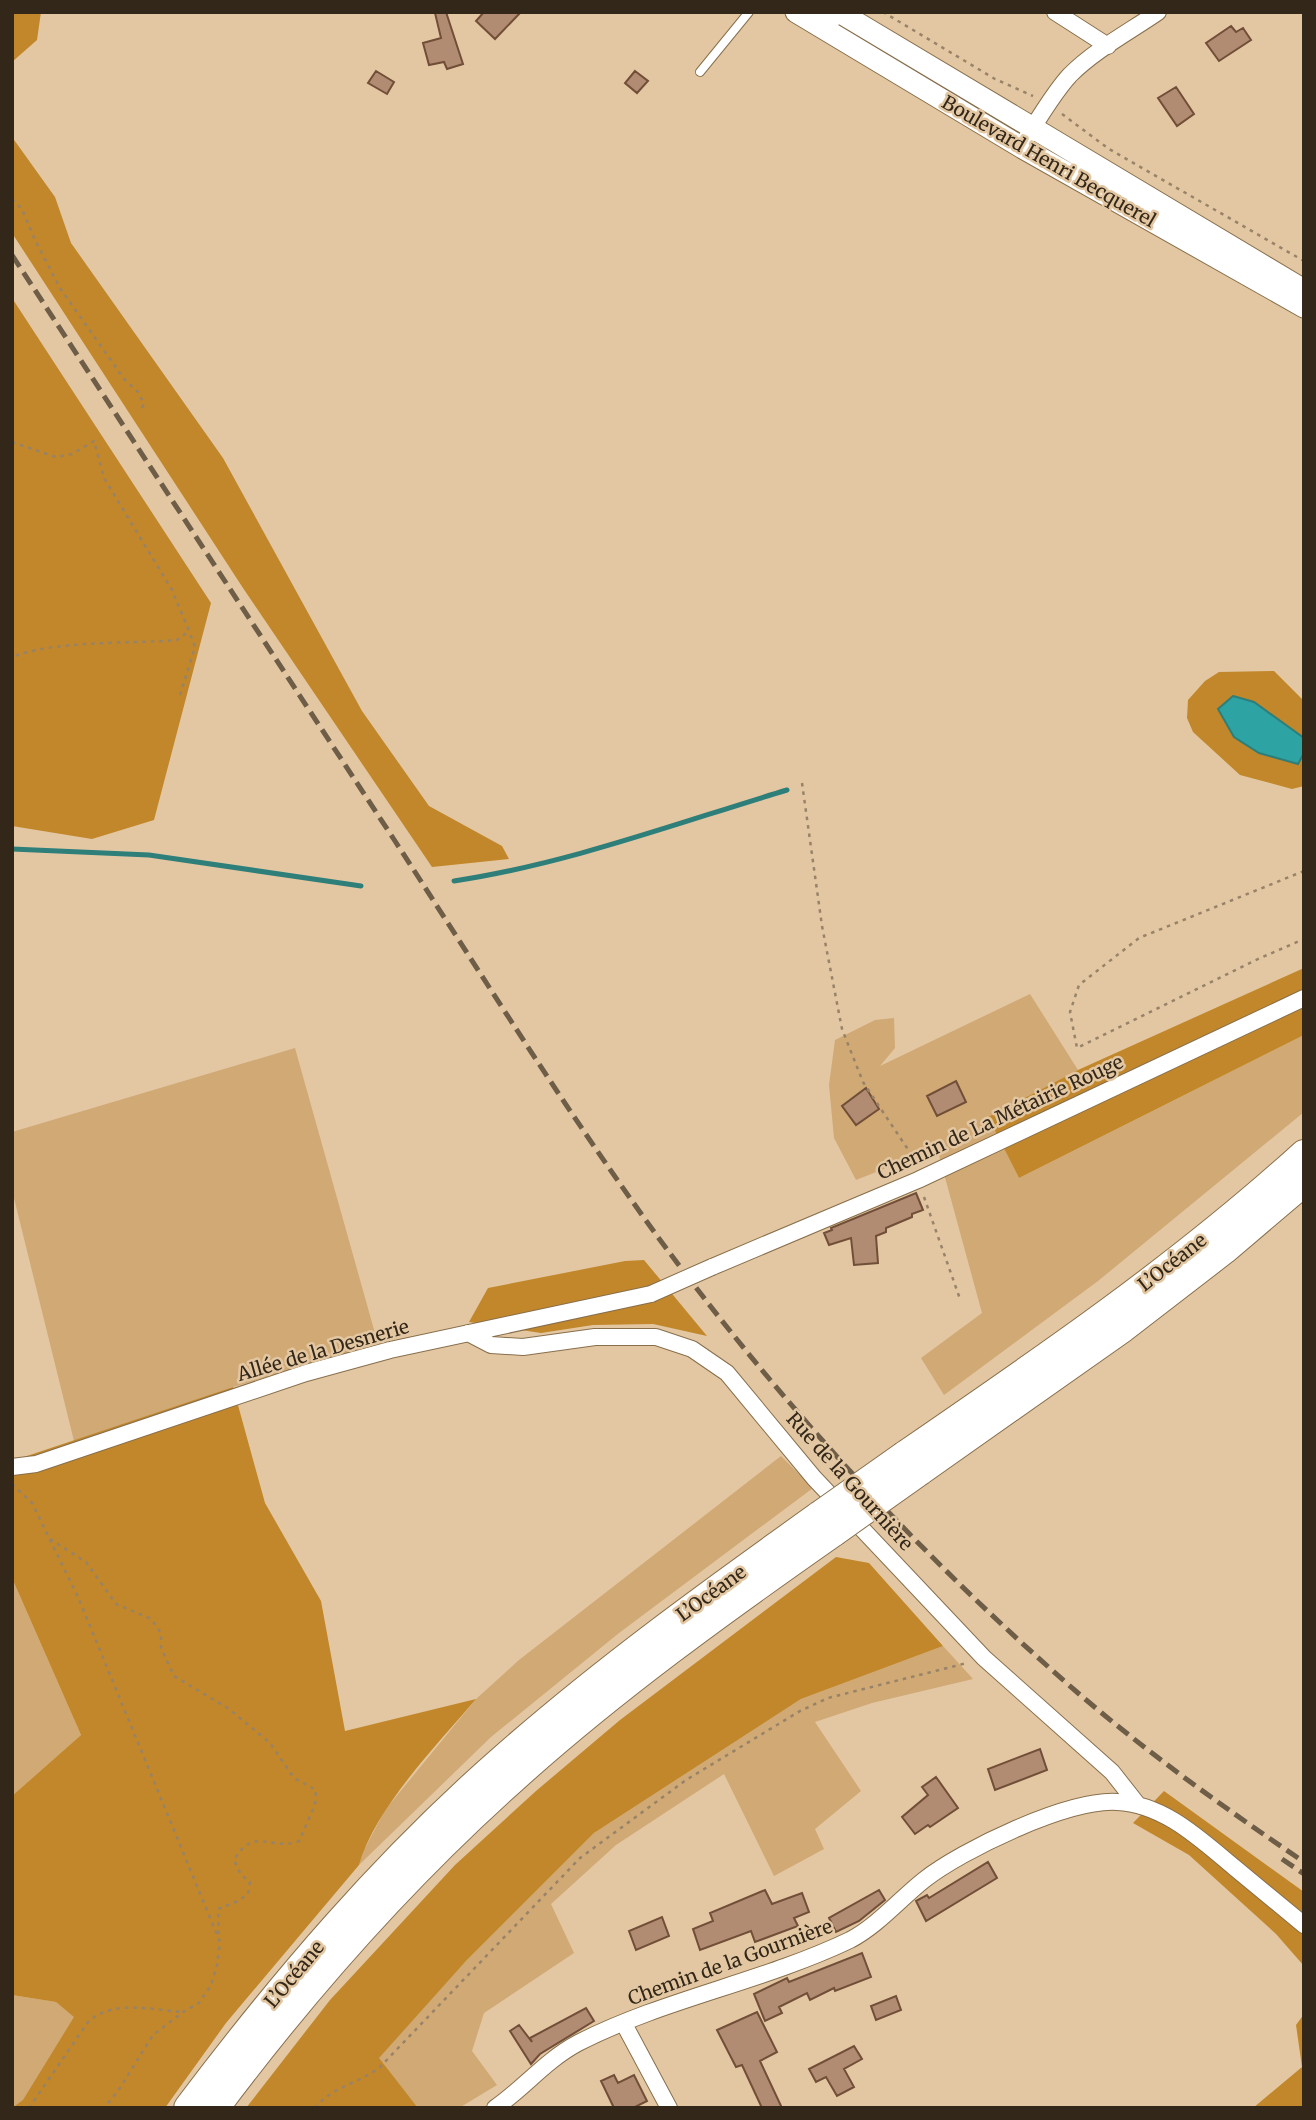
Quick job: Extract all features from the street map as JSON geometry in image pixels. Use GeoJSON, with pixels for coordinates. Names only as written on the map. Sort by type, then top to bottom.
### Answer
{"type":"FeatureCollection","features":[{"type":"Feature","properties":{"kind":"highway","name":"L’Océane"},"geometry":{"type":"LineString","coordinates":[[912,1463],[1022,1374],[1243,1206],[1304,1154]]}},
{"type":"Feature","properties":{"kind":"highway","name":"L’Océane"},"geometry":{"type":"LineString","coordinates":[[188,2108],[254,2022],[340,1921],[420,1836],[476,1783],[603,1675],[683,1613],[827,1523],[912,1463],[1133,1320],[1224,1250],[1304,1182]]}},
{"type":"Feature","properties":{"kind":"highway","name":"L’Océane"},"geometry":{"type":"LineString","coordinates":[[215,2108],[270,2036],[349,1944],[468,1820],[615,1693],[722,1612],[827,1523]]}},
{"type":"Feature","properties":{"kind":"main road","name":"Boulevard Henri Becquerel"},"geometry":{"type":"LineString","coordinates":[[796,12],[1021,147],[1304,307]]}},
{"type":"Feature","properties":{"kind":"main road","name":"Boulevard Henri Becquerel"},"geometry":{"type":"LineString","coordinates":[[839,12],[1304,290]]}},
{"type":"Feature","properties":{"kind":"street"},"geometry":{"type":"LineString","coordinates":[[1055,12],[1108,46]]}},
{"type":"Feature","properties":{"kind":"street"},"geometry":{"type":"LineString","coordinates":[[1021,147],[1070,75],[1158,12]]}},
{"type":"Feature","properties":{"kind":"street","name":"Chemin de La Métairie Rouge"},"geometry":{"type":"LineString","coordinates":[[651,1294],[918,1180],[1304,998]]}},
{"type":"Feature","properties":{"kind":"street","name":"Allée de la Desnerie"},"geometry":{"type":"LineString","coordinates":[[12,1467],[36,1464],[306,1373],[390,1350],[651,1294]]}},
{"type":"Feature","properties":{"kind":"street","name":"Rue de la Gournière"},"geometry":{"type":"LineString","coordinates":[[468,1333],[491,1345],[523,1346],[595,1337],[656,1337],[692,1349],[727,1373],[814,1478],[984,1658],[1112,1772],[1138,1805]]}},
{"type":"Feature","properties":{"kind":"street","name":"Chemin de la Gournière"},"geometry":{"type":"LineString","coordinates":[[495,2108],[540,2068],[577,2043],[690,1998],[788,1965],[853,1938],[925,1879],[990,1840],[1089,1805],[1116,1802],[1138,1805],[1179,1823],[1304,1925]]}},
{"type":"Feature","properties":{"kind":"street"},"geometry":{"type":"LineString","coordinates":[[624,2024],[669,2108]]}},
{"type":"Feature","properties":{"kind":"lane"},"geometry":{"type":"LineString","coordinates":[[700,72],[749,12]]}},
{"type":"Feature","properties":{"kind":"lane"},"geometry":{"type":"LineString","coordinates":[[822,12],[866,37],[888,42]]}},
{"type":"Feature","properties":{"kind":"path"},"geometry":{"type":"LineString","coordinates":[[883,12],[995,79],[1036,97],[1077,123],[1109,149],[1304,261]]}},
{"type":"Feature","properties":{"kind":"path"},"geometry":{"type":"LineString","coordinates":[[12,199],[22,209],[34,240],[60,288],[124,379],[138,392],[144,404],[140,411]]}},
{"type":"Feature","properties":{"kind":"path"},"geometry":{"type":"LineString","coordinates":[[12,442],[56,457],[72,454],[94,441],[104,478],[172,590],[189,631],[194,647],[180,695]]}},
{"type":"Feature","properties":{"kind":"path"},"geometry":{"type":"LineString","coordinates":[[12,657],[24,652],[73,646],[177,640],[189,631]]}},
{"type":"Feature","properties":{"kind":"path"},"geometry":{"type":"LineString","coordinates":[[802,783],[822,926],[842,1029],[863,1082],[907,1148],[960,1300]]}},
{"type":"Feature","properties":{"kind":"path"},"geometry":{"type":"LineString","coordinates":[[1304,871],[1139,938],[1079,985],[1070,1012],[1077,1048],[1304,939]]}},
{"type":"Feature","properties":{"kind":"path"},"geometry":{"type":"LineString","coordinates":[[12,1484],[32,1503],[83,1609],[219,1942]]}},
{"type":"Feature","properties":{"kind":"path"},"geometry":{"type":"LineString","coordinates":[[50,1539],[86,1562],[116,1604],[149,1618],[156,1625],[161,1634],[161,1648],[174,1676],[229,1709],[270,1743],[294,1778],[316,1790],[314,1805],[299,1842],[249,1842],[240,1849],[234,1860],[242,1875],[250,1882],[248,1894],[218,1909],[217,1965],[211,1985],[199,2003],[153,2035],[118,2091],[104,2108]]}},
{"type":"Feature","properties":{"kind":"path"},"geometry":{"type":"LineString","coordinates":[[314,2108],[332,2092],[367,2077],[380,2067],[580,1858],[686,1780],[800,1711],[828,1698],[984,1658]]}},
{"type":"Feature","properties":{"kind":"path"},"geometry":{"type":"LineString","coordinates":[[29,2108],[88,2022],[98,2013],[111,2008],[183,2012]]}},
{"type":"Feature","properties":{"kind":"shaded area"},"geometry":{"type":"Polygon","coordinates":[[[12,12],[41,12],[37,40],[12,62],[12,12]]]}},
{"type":"Feature","properties":{"kind":"shaded area"},"geometry":{"type":"Polygon","coordinates":[[[12,137],[55,197],[71,243],[223,458],[362,711],[429,806],[502,846],[509,859],[432,867],[243,588],[12,233],[12,137]]]}},
{"type":"Feature","properties":{"kind":"shaded area"},"geometry":{"type":"Polygon","coordinates":[[[12,298],[211,603],[154,820],[92,839],[12,826],[12,298]]]}},
{"type":"Feature","properties":{"kind":"shaded area"},"geometry":{"type":"Polygon","coordinates":[[[1274,671],[1304,701],[1304,786],[1292,789],[1240,775],[1193,732],[1187,718],[1188,700],[1205,681],[1219,672],[1274,671]]]}},
{"type":"Feature","properties":{"kind":"shaded area"},"geometry":{"type":"Polygon","coordinates":[[[1304,968],[1304,1035],[1019,1178],[988,1117],[1078,1070],[1304,968]]]}},
{"type":"Feature","properties":{"kind":"shaded area"},"geometry":{"type":"Polygon","coordinates":[[[1030,994],[1078,1070],[988,1117],[1019,1178],[1304,1035],[1304,1112],[1098,1281],[944,1395],[921,1358],[982,1313],[937,1148],[856,1180],[834,1138],[829,1085],[835,1040],[875,1020],[894,1018],[895,1048],[880,1066],[1030,994]]]}},
{"type":"Feature","properties":{"kind":"shaded area"},"geometry":{"type":"Polygon","coordinates":[[[295,1048],[378,1344],[233,1387],[74,1441],[12,1190],[12,1132],[295,1048]]]}},
{"type":"Feature","properties":{"kind":"shaded area"},"geometry":{"type":"Polygon","coordinates":[[[644,1260],[707,1336],[653,1324],[593,1325],[541,1333],[469,1322],[488,1288],[625,1261],[644,1260]]]}},
{"type":"Feature","properties":{"kind":"shaded area"},"geometry":{"type":"Polygon","coordinates":[[[233,1387],[265,1503],[321,1601],[345,1731],[476,1699],[393,1800],[367,1843],[359,1865],[226,2023],[165,2108],[12,2108],[23,2100],[74,2017],[56,2002],[12,1995],[12,1796],[81,1735],[12,1578],[12,1461],[233,1387]]]}},
{"type":"Feature","properties":{"kind":"shaded area"},"geometry":{"type":"Polygon","coordinates":[[[781,1456],[813,1488],[619,1633],[491,1737],[359,1865],[385,1810],[476,1699],[519,1660],[781,1456]]]}},
{"type":"Feature","properties":{"kind":"shaded area"},"geometry":{"type":"Polygon","coordinates":[[[836,1557],[869,1563],[943,1646],[801,1699],[594,1833],[466,1961],[379,2058],[418,2108],[246,2108],[330,2000],[455,1865],[536,1791],[620,1720],[836,1557]]]}},
{"type":"Feature","properties":{"kind":"shaded area"},"geometry":{"type":"Polygon","coordinates":[[[12,1578],[81,1735],[12,1796],[12,1578]]]}},
{"type":"Feature","properties":{"kind":"shaded area"},"geometry":{"type":"Polygon","coordinates":[[[943,1646],[973,1679],[872,1703],[815,1722],[861,1791],[815,1829],[824,1849],[774,1876],[724,1774],[616,1845],[551,1904],[574,1953],[484,2013],[472,2051],[497,2085],[459,2108],[418,2108],[378,2058],[466,1961],[594,1833],[801,1699],[943,1646]]]}},
{"type":"Feature","properties":{"kind":"shaded area"},"geometry":{"type":"Polygon","coordinates":[[[1164,1791],[1304,1892],[1304,1966],[1276,1934],[1189,1855],[1133,1823],[1164,1791]]]}},
{"type":"Feature","properties":{"kind":"shaded area"},"geometry":{"type":"Polygon","coordinates":[[[12,1995],[56,2002],[75,2017],[23,2101],[12,2108],[12,1995]]]}},
{"type":"Feature","properties":{"kind":"shaded area"},"geometry":{"type":"Polygon","coordinates":[[[1304,2014],[1304,2108],[1253,2108],[1302,2067],[1296,2025],[1304,2014]]]}},
{"type":"Feature","properties":{"kind":"water"},"geometry":{"type":"Polygon","coordinates":[[[1233,696],[1254,702],[1304,738],[1304,753],[1298,764],[1259,753],[1234,737],[1218,709],[1233,696]]]}},
{"type":"Feature","properties":{"kind":"building"},"geometry":{"type":"Polygon","coordinates":[[[446,12],[463,64],[447,69],[444,62],[429,65],[423,43],[441,38],[435,13],[446,12]]]}},
{"type":"Feature","properties":{"kind":"building"},"geometry":{"type":"Polygon","coordinates":[[[484,12],[521,12],[495,39],[476,21],[484,12]]]}},
{"type":"Feature","properties":{"kind":"building"},"geometry":{"type":"Polygon","coordinates":[[[1231,26],[1236,32],[1243,28],[1251,40],[1219,61],[1206,43],[1231,26]]]}},
{"type":"Feature","properties":{"kind":"building"},"geometry":{"type":"Polygon","coordinates":[[[376,71],[394,82],[387,94],[368,83],[376,71]]]}},
{"type":"Feature","properties":{"kind":"building"},"geometry":{"type":"Polygon","coordinates":[[[635,71],[648,81],[637,93],[625,83],[635,71]]]}},
{"type":"Feature","properties":{"kind":"building"},"geometry":{"type":"Polygon","coordinates":[[[1176,87],[1194,114],[1177,126],[1158,98],[1176,87]]]}},
{"type":"Feature","properties":{"kind":"building"},"geometry":{"type":"Polygon","coordinates":[[[956,1081],[966,1102],[937,1116],[927,1096],[956,1081]]]}},
{"type":"Feature","properties":{"kind":"building"},"geometry":{"type":"Polygon","coordinates":[[[866,1088],[879,1109],[856,1125],[842,1106],[866,1088]]]}},
{"type":"Feature","properties":{"kind":"building"},"geometry":{"type":"Polygon","coordinates":[[[916,1193],[923,1210],[886,1228],[886,1232],[876,1236],[878,1263],[854,1265],[851,1238],[829,1245],[824,1233],[832,1230],[831,1228],[916,1193]]]}},
{"type":"Feature","properties":{"kind":"building"},"geometry":{"type":"Polygon","coordinates":[[[1040,1749],[1047,1770],[995,1790],[988,1769],[1040,1749]]]}},
{"type":"Feature","properties":{"kind":"building"},"geometry":{"type":"Polygon","coordinates":[[[936,1777],[958,1808],[915,1834],[902,1817],[928,1795],[922,1787],[936,1777]]]}},
{"type":"Feature","properties":{"kind":"building"},"geometry":{"type":"Polygon","coordinates":[[[988,1862],[997,1878],[926,1921],[916,1901],[927,1895],[929,1898],[988,1862]]]}},
{"type":"Feature","properties":{"kind":"building"},"geometry":{"type":"Polygon","coordinates":[[[765,1890],[772,1904],[802,1893],[809,1912],[794,1918],[798,1926],[755,1942],[751,1931],[700,1950],[693,1929],[713,1921],[710,1913],[765,1890]]]}},
{"type":"Feature","properties":{"kind":"building"},"geometry":{"type":"Polygon","coordinates":[[[879,1890],[885,1900],[859,1921],[836,1932],[829,1918],[879,1890]]]}},
{"type":"Feature","properties":{"kind":"building"},"geometry":{"type":"Polygon","coordinates":[[[662,1917],[669,1936],[636,1950],[629,1931],[662,1917]]]}},
{"type":"Feature","properties":{"kind":"building"},"geometry":{"type":"Polygon","coordinates":[[[862,1953],[871,1977],[835,1991],[834,1988],[810,2000],[807,1993],[779,2007],[782,2013],[765,2021],[754,1994],[787,1978],[789,1982],[862,1953]]]}},
{"type":"Feature","properties":{"kind":"building"},"geometry":{"type":"Polygon","coordinates":[[[896,1996],[901,2010],[876,2020],[871,2006],[896,1996]]]}},
{"type":"Feature","properties":{"kind":"building"},"geometry":{"type":"Polygon","coordinates":[[[586,2008],[594,2021],[540,2054],[531,2064],[510,2031],[519,2025],[532,2042],[530,2038],[586,2008]]]}},
{"type":"Feature","properties":{"kind":"building"},"geometry":{"type":"Polygon","coordinates":[[[757,2012],[777,2052],[760,2061],[782,2108],[762,2108],[742,2065],[736,2067],[717,2030],[757,2012]]]}},
{"type":"Feature","properties":{"kind":"building"},"geometry":{"type":"Polygon","coordinates":[[[854,2046],[862,2059],[844,2069],[854,2087],[837,2096],[826,2077],[816,2082],[809,2069],[854,2046]]]}},
{"type":"Feature","properties":{"kind":"building"},"geometry":{"type":"Polygon","coordinates":[[[614,2075],[618,2083],[634,2075],[647,2101],[633,2108],[614,2108],[601,2081],[614,2075]]]}},
{"type":"Feature","properties":{"kind":"waterway"},"geometry":{"type":"LineString","coordinates":[[454,881],[496,874],[580,853],[787,790]]}},
{"type":"Feature","properties":{"kind":"waterway"},"geometry":{"type":"LineString","coordinates":[[12,849],[149,855],[361,886]]}},
{"type":"Feature","properties":{"kind":"railway"},"geometry":{"type":"LineString","coordinates":[[12,255],[555,1088],[655,1233],[751,1356],[853,1475],[907,1532],[1020,1641],[1132,1738],[1304,1862]]}},
{"type":"Feature","properties":{"kind":"railway"},"geometry":{"type":"LineString","coordinates":[[1282,1859],[1304,1874]]}}]}
